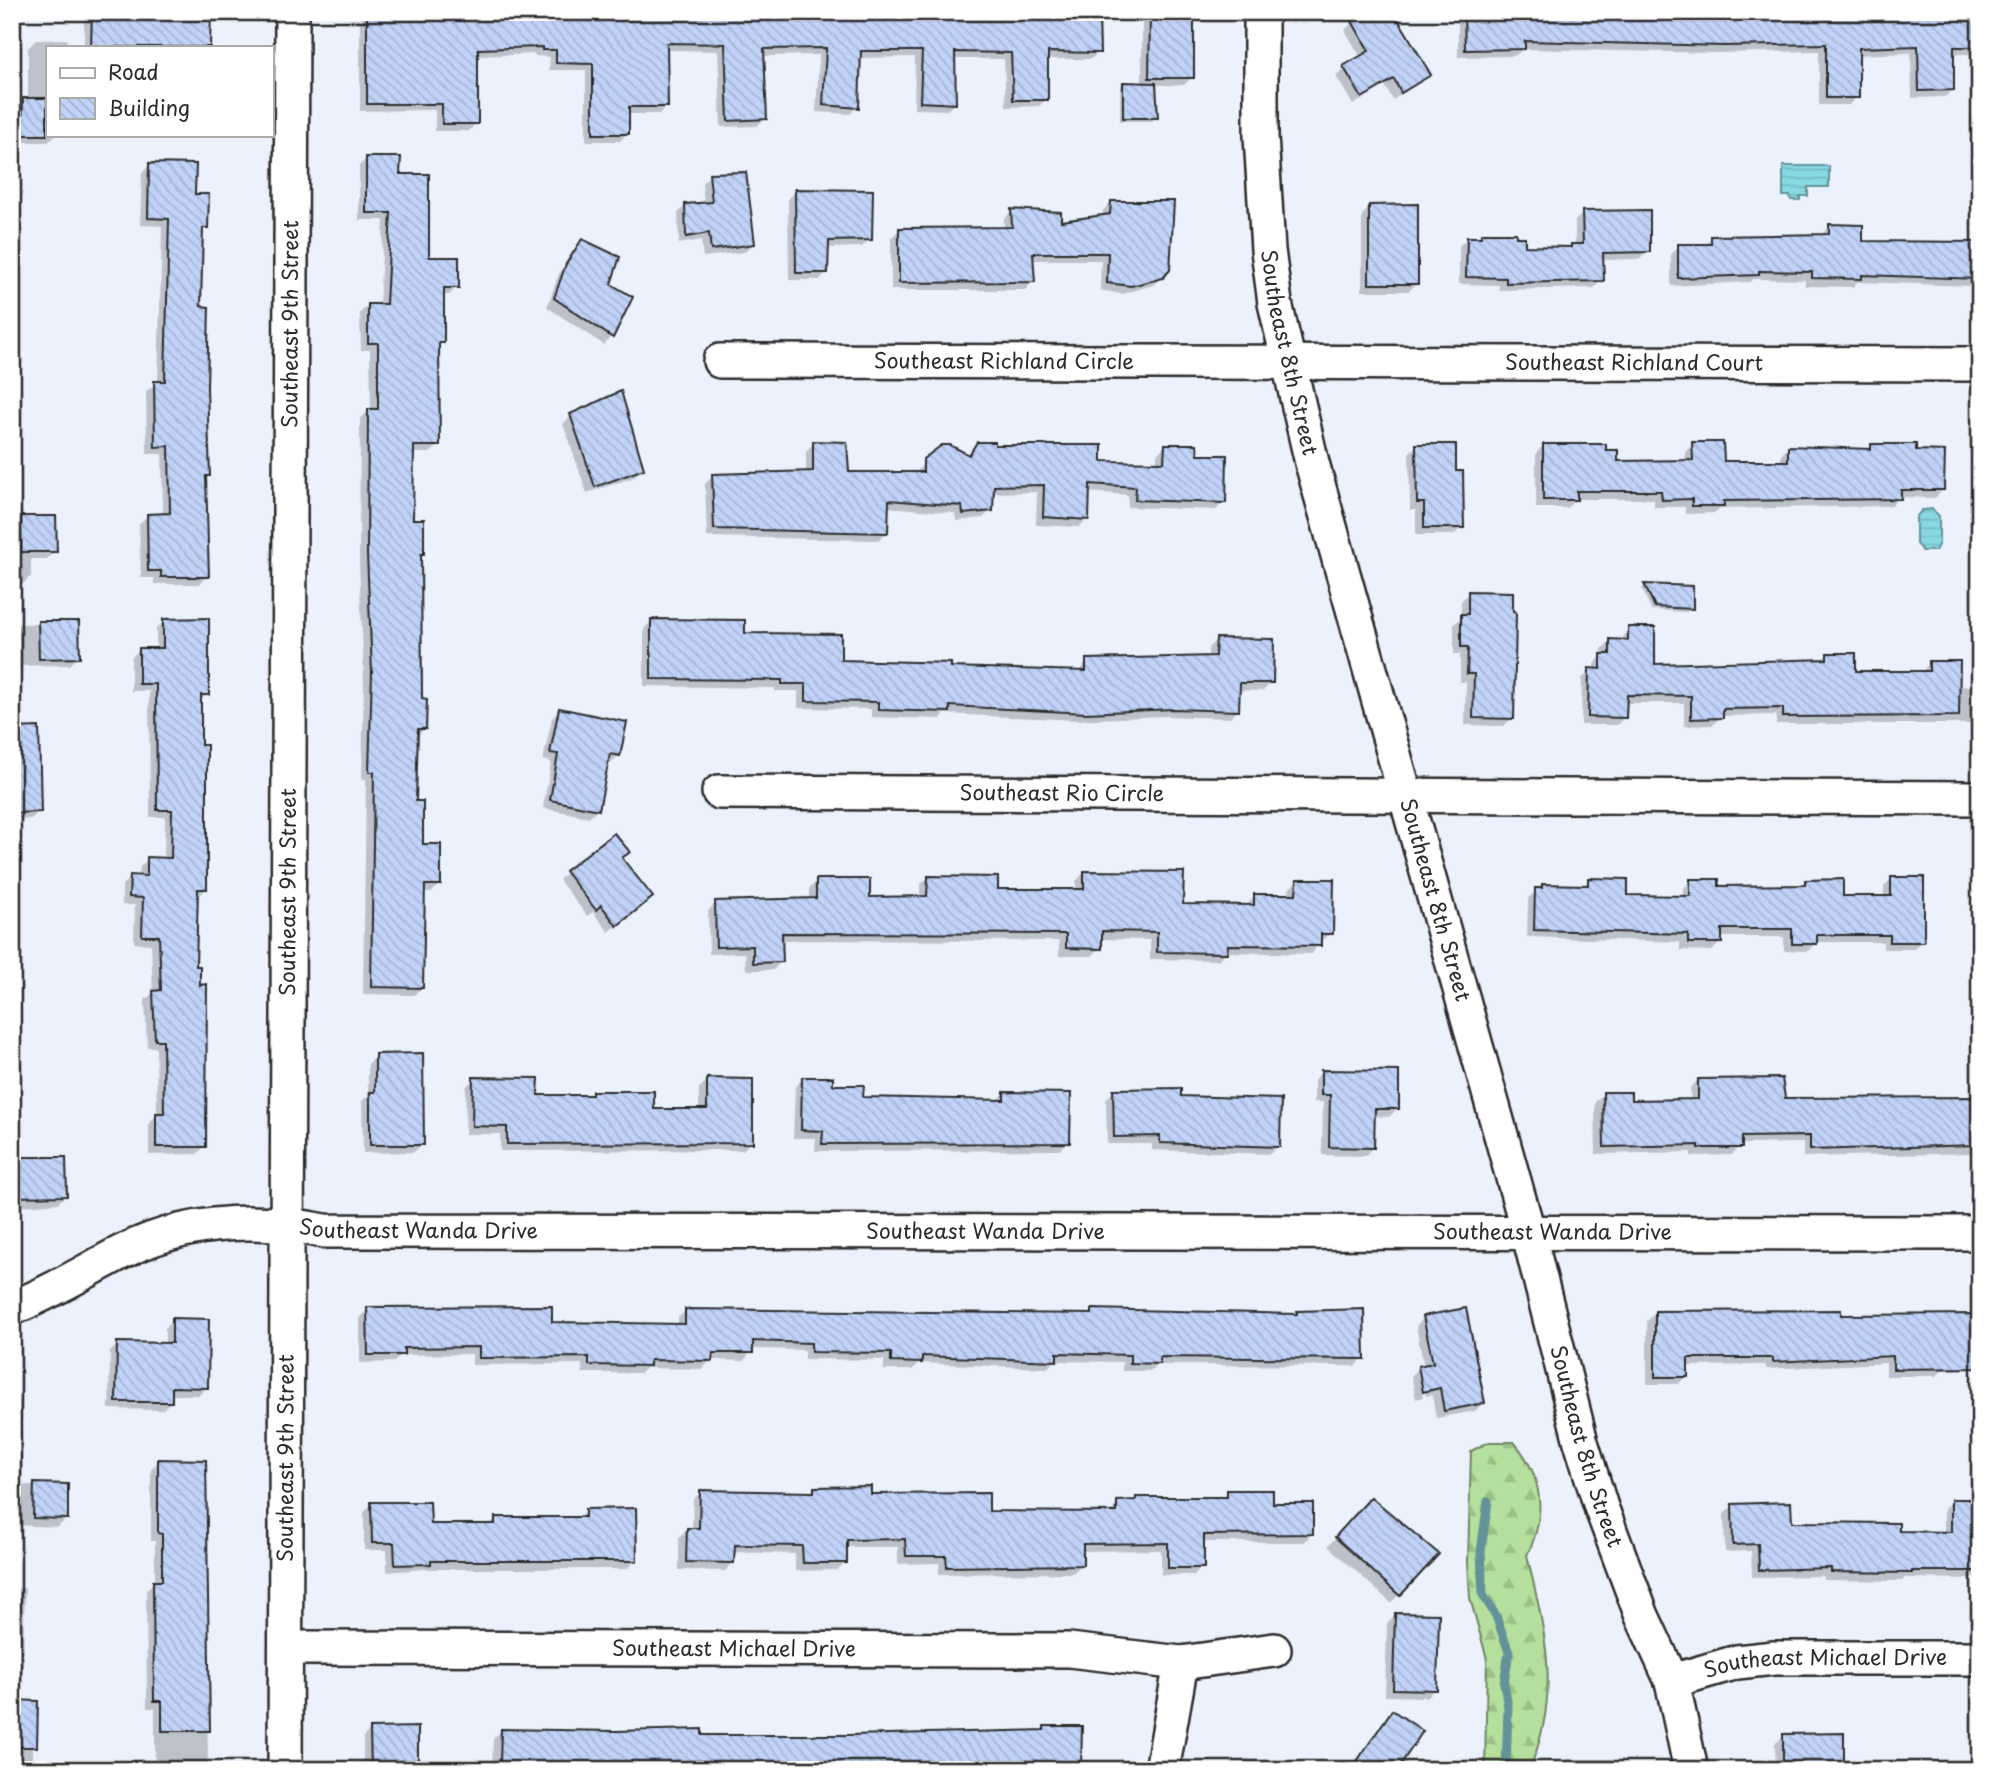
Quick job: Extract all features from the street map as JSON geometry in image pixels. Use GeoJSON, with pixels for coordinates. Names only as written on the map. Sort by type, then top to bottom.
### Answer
{"type":"FeatureCollection","features":[{"type":"Feature","properties":{"kind":"street","name":"Southeast 9th Street"},"geometry":{"type":"LineString","coordinates":[[285,1770],[292,12]]}},
{"type":"Feature","properties":{"kind":"street","name":"Southeast 8th Street"},"geometry":{"type":"LineString","coordinates":[[1261,12],[1264,204],[1275,303],[1311,463],[1528,1231],[1581,1442],[1601,1507],[1642,1616],[1672,1681],[1692,1770]]}},
{"type":"Feature","properties":{"kind":"street","name":"Southeast Richland Circle"},"geometry":{"type":"LineString","coordinates":[[720,361],[1288,361]]}},
{"type":"Feature","properties":{"kind":"street","name":"Southeast Richland Court"},"geometry":{"type":"LineString","coordinates":[[1288,361],[1980,364]]}},
{"type":"Feature","properties":{"kind":"street","name":"Southeast Rio Circle"},"geometry":{"type":"LineString","coordinates":[[719,792],[1405,796]]}},
{"type":"Feature","properties":{"kind":"street"},"geometry":{"type":"LineString","coordinates":[[1405,796],[1980,798]]}},
{"type":"Feature","properties":{"kind":"street","name":"Southeast Wanda Drive"},"geometry":{"type":"LineString","coordinates":[[12,1308],[70,1282],[122,1252],[169,1232],[195,1226],[287,1223],[325,1231],[1980,1233]]}},
{"type":"Feature","properties":{"kind":"street","name":"Southeast Michael Drive"},"geometry":{"type":"LineString","coordinates":[[286,1648],[1069,1650],[1181,1663],[1274,1650]]}},
{"type":"Feature","properties":{"kind":"street","name":"Southeast Michael Drive"},"geometry":{"type":"LineString","coordinates":[[1672,1681],[1737,1662],[1774,1658],[1980,1658]]}},
{"type":"Feature","properties":{"kind":"street"},"geometry":{"type":"LineString","coordinates":[[1163,1770],[1181,1663]]}},
{"type":"Feature","properties":{"kind":"green space"},"geometry":{"type":"Polygon","coordinates":[[[1489,1442],[1514,1442],[1531,1469],[1539,1497],[1537,1526],[1527,1555],[1540,1610],[1548,1689],[1539,1742],[1529,1770],[1485,1770],[1487,1659],[1470,1598],[1468,1562],[1471,1451],[1489,1442]]]}},
{"type":"Feature","properties":{"kind":"water"},"geometry":{"type":"Polygon","coordinates":[[[1783,166],[1829,166],[1829,187],[1808,187],[1808,196],[1791,200],[1790,196],[1783,196],[1783,166]]]}},
{"type":"Feature","properties":{"kind":"water"},"geometry":{"type":"Polygon","coordinates":[[[1932,509],[1939,516],[1939,543],[1935,551],[1922,551],[1916,544],[1916,517],[1922,510],[1932,509]]]}},
{"type":"Feature","properties":{"kind":"building"},"geometry":{"type":"Polygon","coordinates":[[[92,12],[211,12],[210,46],[91,46],[92,12]]]}},
{"type":"Feature","properties":{"kind":"building"},"geometry":{"type":"Polygon","coordinates":[[[367,12],[1099,12],[1100,53],[1048,52],[1048,100],[1013,100],[1011,53],[955,52],[956,104],[920,102],[922,51],[861,51],[859,108],[823,105],[826,48],[764,49],[767,119],[728,121],[725,44],[667,43],[668,107],[629,107],[629,134],[593,134],[593,64],[556,63],[556,50],[542,50],[542,47],[478,49],[478,124],[442,124],[442,104],[367,104],[367,12]]]}},
{"type":"Feature","properties":{"kind":"building"},"geometry":{"type":"Polygon","coordinates":[[[1150,12],[1194,12],[1194,78],[1149,78],[1150,12]]]}},
{"type":"Feature","properties":{"kind":"building"},"geometry":{"type":"Polygon","coordinates":[[[1367,12],[1394,12],[1431,75],[1401,93],[1394,79],[1362,98],[1343,66],[1369,51],[1352,21],[1367,12]]]}},
{"type":"Feature","properties":{"kind":"building"},"geometry":{"type":"Polygon","coordinates":[[[1464,12],[1980,12],[1980,47],[1954,47],[1954,90],[1919,91],[1918,46],[1859,48],[1859,98],[1826,98],[1826,44],[1724,46],[1525,41],[1525,49],[1465,50],[1464,12]]]}},
{"type":"Feature","properties":{"kind":"building"},"geometry":{"type":"Polygon","coordinates":[[[1123,82],[1156,83],[1158,118],[1123,118],[1123,82]]]}},
{"type":"Feature","properties":{"kind":"building"},"geometry":{"type":"Polygon","coordinates":[[[23,98],[46,98],[46,135],[22,135],[23,98]]]}},
{"type":"Feature","properties":{"kind":"building"},"geometry":{"type":"Polygon","coordinates":[[[366,157],[401,157],[400,174],[429,174],[429,257],[459,257],[459,288],[444,288],[444,343],[439,343],[440,446],[414,446],[413,519],[424,519],[424,554],[421,554],[422,698],[427,699],[426,729],[418,729],[416,801],[423,801],[423,844],[441,844],[441,885],[425,885],[423,988],[371,987],[374,772],[369,772],[372,672],[367,554],[368,409],[378,409],[378,343],[368,343],[368,304],[386,304],[391,213],[366,213],[366,157]]]}},
{"type":"Feature","properties":{"kind":"building"},"geometry":{"type":"Polygon","coordinates":[[[149,163],[196,164],[195,194],[209,194],[208,228],[203,228],[201,306],[209,307],[207,388],[210,476],[206,476],[209,577],[161,577],[161,571],[148,571],[147,514],[170,513],[169,446],[155,447],[154,381],[165,381],[169,219],[148,218],[149,163]]]}},
{"type":"Feature","properties":{"kind":"building"},"geometry":{"type":"Polygon","coordinates":[[[746,172],[755,244],[711,250],[709,233],[686,237],[685,204],[712,202],[709,173],[746,172]]]}},
{"type":"Feature","properties":{"kind":"building"},"geometry":{"type":"Polygon","coordinates":[[[795,189],[873,190],[872,240],[829,241],[828,273],[796,273],[795,189]]]}},
{"type":"Feature","properties":{"kind":"building"},"geometry":{"type":"Polygon","coordinates":[[[1111,201],[1174,201],[1170,270],[1163,278],[1131,286],[1107,283],[1108,253],[1033,253],[1035,282],[899,283],[899,228],[1012,227],[1011,209],[1061,212],[1061,221],[1110,214],[1111,201]]]}},
{"type":"Feature","properties":{"kind":"building"},"geometry":{"type":"Polygon","coordinates":[[[1418,204],[1418,284],[1369,284],[1369,205],[1418,204]]]}},
{"type":"Feature","properties":{"kind":"building"},"geometry":{"type":"Polygon","coordinates":[[[1650,210],[1650,252],[1603,253],[1604,281],[1506,283],[1506,278],[1466,277],[1467,237],[1481,237],[1481,233],[1516,233],[1516,237],[1525,237],[1525,246],[1571,247],[1571,244],[1583,244],[1582,211],[1650,210]]]}},
{"type":"Feature","properties":{"kind":"building"},"geometry":{"type":"Polygon","coordinates":[[[1829,224],[1863,225],[1863,241],[1980,242],[1980,279],[1862,275],[1862,279],[1812,278],[1812,272],[1759,271],[1759,275],[1678,278],[1678,244],[1711,244],[1711,236],[1829,234],[1829,224]]]}},
{"type":"Feature","properties":{"kind":"building"},"geometry":{"type":"Polygon","coordinates":[[[582,239],[620,257],[611,284],[633,297],[613,338],[554,298],[566,264],[582,239]]]}},
{"type":"Feature","properties":{"kind":"building"},"geometry":{"type":"Polygon","coordinates":[[[621,391],[644,469],[595,487],[570,414],[621,391]]]}},
{"type":"Feature","properties":{"kind":"building"},"geometry":{"type":"Polygon","coordinates":[[[813,441],[847,442],[849,472],[923,472],[923,459],[942,445],[950,445],[969,455],[977,442],[995,442],[995,445],[1102,445],[1102,461],[1164,462],[1165,444],[1197,444],[1198,455],[1227,455],[1226,503],[1135,500],[1136,487],[1090,484],[1089,520],[1043,517],[1044,485],[994,486],[993,511],[963,514],[962,506],[889,500],[888,533],[714,529],[712,474],[813,471],[813,441]]]}},
{"type":"Feature","properties":{"kind":"building"},"geometry":{"type":"Polygon","coordinates":[[[1692,442],[1723,442],[1724,461],[1788,461],[1788,446],[1871,449],[1871,444],[1916,444],[1916,450],[1945,451],[1944,490],[1901,490],[1901,499],[1724,501],[1724,506],[1692,506],[1692,499],[1662,500],[1661,491],[1577,491],[1577,500],[1543,500],[1543,444],[1606,444],[1606,450],[1618,450],[1618,461],[1693,460],[1692,442]]]}},
{"type":"Feature","properties":{"kind":"building"},"geometry":{"type":"Polygon","coordinates":[[[1416,444],[1456,444],[1456,471],[1463,471],[1464,528],[1424,528],[1424,503],[1417,503],[1416,444]]]}},
{"type":"Feature","properties":{"kind":"building"},"geometry":{"type":"Polygon","coordinates":[[[21,516],[56,516],[57,552],[21,552],[21,516]]]}},
{"type":"Feature","properties":{"kind":"building"},"geometry":{"type":"Polygon","coordinates":[[[1644,584],[1693,586],[1693,609],[1655,607],[1644,584]]]}},
{"type":"Feature","properties":{"kind":"building"},"geometry":{"type":"Polygon","coordinates":[[[1468,591],[1513,592],[1513,611],[1516,612],[1514,719],[1473,718],[1474,674],[1467,674],[1468,647],[1461,647],[1461,614],[1468,614],[1468,591]]]}},
{"type":"Feature","properties":{"kind":"building"},"geometry":{"type":"Polygon","coordinates":[[[209,618],[209,695],[201,695],[201,745],[207,745],[207,889],[198,889],[196,966],[200,966],[200,985],[207,984],[206,1147],[156,1147],[156,1113],[164,1113],[163,1040],[155,1040],[153,991],[161,990],[159,936],[142,936],[143,898],[129,897],[130,875],[147,876],[147,857],[171,858],[172,810],[157,810],[156,684],[139,684],[139,648],[163,648],[163,619],[209,618]]]}},
{"type":"Feature","properties":{"kind":"building"},"geometry":{"type":"Polygon","coordinates":[[[651,619],[745,620],[745,633],[841,634],[841,660],[951,663],[951,667],[1086,671],[1086,659],[1215,656],[1216,638],[1274,639],[1273,683],[1240,683],[1239,711],[1172,709],[1087,713],[950,706],[950,712],[878,710],[878,702],[806,701],[806,684],[782,684],[782,680],[651,679],[651,619]]]}},
{"type":"Feature","properties":{"kind":"building"},"geometry":{"type":"Polygon","coordinates":[[[38,621],[79,621],[80,658],[39,659],[38,621]]]}},
{"type":"Feature","properties":{"kind":"building"},"geometry":{"type":"Polygon","coordinates":[[[1628,627],[1655,627],[1655,664],[1827,659],[1827,653],[1856,653],[1856,671],[1929,671],[1929,661],[1960,661],[1959,716],[1783,717],[1783,708],[1723,709],[1723,718],[1691,719],[1691,696],[1627,695],[1626,718],[1588,717],[1589,668],[1601,669],[1601,654],[1610,654],[1610,639],[1628,640],[1628,627]]]}},
{"type":"Feature","properties":{"kind":"building"},"geometry":{"type":"Polygon","coordinates":[[[559,708],[627,722],[620,756],[610,754],[599,810],[550,800],[558,754],[550,753],[559,708]]]}},
{"type":"Feature","properties":{"kind":"building"},"geometry":{"type":"Polygon","coordinates":[[[39,727],[41,812],[12,813],[12,728],[39,727]]]}},
{"type":"Feature","properties":{"kind":"building"},"geometry":{"type":"Polygon","coordinates":[[[614,833],[630,852],[622,858],[653,897],[617,926],[601,905],[596,910],[565,871],[614,833]]]}},
{"type":"Feature","properties":{"kind":"building"},"geometry":{"type":"Polygon","coordinates":[[[1084,871],[1184,872],[1183,904],[1254,905],[1254,894],[1296,894],[1297,879],[1334,879],[1333,934],[1321,934],[1321,946],[1228,945],[1227,953],[1157,952],[1157,932],[1102,931],[1102,949],[1066,948],[1066,934],[782,933],[783,962],[753,963],[753,946],[716,947],[715,901],[816,898],[816,879],[870,879],[870,897],[927,896],[928,876],[998,877],[998,889],[1084,889],[1084,871]]]}},
{"type":"Feature","properties":{"kind":"building"},"geometry":{"type":"Polygon","coordinates":[[[1891,877],[1924,877],[1924,942],[1890,942],[1890,935],[1817,935],[1817,944],[1792,944],[1792,929],[1722,929],[1722,943],[1688,943],[1688,934],[1534,930],[1535,888],[1542,888],[1542,884],[1588,885],[1588,878],[1628,879],[1628,895],[1690,896],[1690,879],[1719,879],[1719,886],[1805,885],[1805,880],[1843,879],[1843,896],[1891,896],[1891,877]]]}},
{"type":"Feature","properties":{"kind":"building"},"geometry":{"type":"Polygon","coordinates":[[[423,1053],[424,1145],[370,1145],[370,1092],[375,1092],[375,1054],[423,1053]]]}},
{"type":"Feature","properties":{"kind":"building"},"geometry":{"type":"Polygon","coordinates":[[[1321,1070],[1399,1071],[1399,1109],[1375,1109],[1374,1148],[1329,1147],[1330,1095],[1321,1095],[1321,1070]]]}},
{"type":"Feature","properties":{"kind":"building"},"geometry":{"type":"Polygon","coordinates":[[[473,1077],[539,1078],[538,1095],[592,1095],[592,1091],[654,1091],[654,1109],[707,1109],[707,1078],[753,1079],[753,1143],[507,1144],[507,1127],[472,1126],[473,1077]]]}},
{"type":"Feature","properties":{"kind":"building"},"geometry":{"type":"Polygon","coordinates":[[[802,1077],[833,1077],[833,1085],[864,1085],[863,1097],[1004,1100],[1004,1092],[1071,1093],[1070,1143],[822,1144],[823,1131],[801,1130],[802,1077]]]}},
{"type":"Feature","properties":{"kind":"building"},"geometry":{"type":"Polygon","coordinates":[[[1782,1078],[1785,1098],[1976,1097],[1977,1145],[1810,1150],[1810,1136],[1742,1137],[1742,1148],[1699,1148],[1699,1145],[1604,1147],[1603,1092],[1631,1092],[1631,1100],[1698,1099],[1698,1079],[1782,1078]]]}},
{"type":"Feature","properties":{"kind":"building"},"geometry":{"type":"Polygon","coordinates":[[[1181,1088],[1181,1096],[1281,1099],[1280,1147],[1160,1143],[1160,1136],[1114,1137],[1113,1089],[1181,1088]]]}},
{"type":"Feature","properties":{"kind":"building"},"geometry":{"type":"Polygon","coordinates":[[[12,1157],[66,1157],[67,1196],[12,1197],[12,1157]]]}},
{"type":"Feature","properties":{"kind":"building"},"geometry":{"type":"Polygon","coordinates":[[[552,1306],[552,1322],[685,1324],[685,1309],[1092,1314],[1092,1309],[1297,1314],[1297,1311],[1364,1309],[1365,1359],[1160,1357],[1160,1364],[1130,1363],[1130,1355],[1057,1353],[1057,1361],[922,1356],[922,1363],[891,1362],[891,1353],[811,1352],[811,1343],[753,1341],[753,1353],[713,1353],[712,1361],[650,1360],[650,1366],[589,1365],[589,1357],[479,1358],[479,1347],[404,1348],[404,1355],[368,1355],[367,1307],[552,1306]]]}},
{"type":"Feature","properties":{"kind":"building"},"geometry":{"type":"Polygon","coordinates":[[[1466,1308],[1485,1403],[1444,1411],[1440,1388],[1423,1392],[1418,1366],[1433,1363],[1423,1316],[1466,1308]]]}},
{"type":"Feature","properties":{"kind":"building"},"geometry":{"type":"Polygon","coordinates":[[[1841,1310],[1841,1315],[1980,1314],[1980,1368],[1893,1369],[1893,1356],[1773,1362],[1773,1358],[1688,1358],[1688,1377],[1655,1377],[1655,1311],[1841,1310]]]}},
{"type":"Feature","properties":{"kind":"building"},"geometry":{"type":"Polygon","coordinates":[[[172,1318],[209,1319],[208,1388],[172,1387],[172,1402],[116,1402],[117,1342],[172,1343],[172,1318]]]}},
{"type":"Feature","properties":{"kind":"building"},"geometry":{"type":"Polygon","coordinates":[[[158,1459],[206,1460],[210,1731],[162,1731],[162,1701],[154,1701],[153,1581],[162,1581],[162,1534],[158,1533],[158,1459]]]}},
{"type":"Feature","properties":{"kind":"building"},"geometry":{"type":"Polygon","coordinates":[[[34,1483],[68,1484],[68,1519],[33,1518],[34,1483]]]}},
{"type":"Feature","properties":{"kind":"building"},"geometry":{"type":"Polygon","coordinates":[[[871,1486],[871,1494],[989,1493],[989,1511],[1117,1512],[1117,1501],[1136,1500],[1136,1497],[1227,1497],[1227,1490],[1273,1490],[1273,1503],[1313,1503],[1313,1534],[1204,1535],[1204,1568],[1168,1568],[1168,1543],[1083,1544],[1083,1565],[947,1567],[946,1556],[906,1556],[905,1539],[847,1540],[847,1563],[803,1563],[802,1546],[735,1545],[734,1563],[686,1562],[687,1528],[699,1528],[700,1490],[814,1492],[814,1487],[871,1486]]]}},
{"type":"Feature","properties":{"kind":"building"},"geometry":{"type":"Polygon","coordinates":[[[1371,1497],[1439,1554],[1400,1596],[1335,1537],[1371,1497]]]}},
{"type":"Feature","properties":{"kind":"building"},"geometry":{"type":"Polygon","coordinates":[[[1951,1499],[1980,1499],[1980,1571],[1831,1572],[1831,1568],[1759,1570],[1758,1544],[1733,1545],[1732,1504],[1791,1502],[1792,1522],[1899,1523],[1899,1531],[1951,1532],[1951,1499]]]}},
{"type":"Feature","properties":{"kind":"building"},"geometry":{"type":"Polygon","coordinates":[[[371,1502],[430,1502],[431,1524],[495,1524],[495,1517],[585,1517],[585,1509],[636,1508],[637,1561],[431,1561],[431,1564],[395,1565],[394,1543],[372,1543],[371,1502]]]}},
{"type":"Feature","properties":{"kind":"building"},"geometry":{"type":"Polygon","coordinates":[[[1395,1613],[1439,1614],[1437,1690],[1393,1689],[1395,1613]]]}},
{"type":"Feature","properties":{"kind":"building"},"geometry":{"type":"Polygon","coordinates":[[[12,1700],[38,1701],[37,1747],[12,1747],[12,1700]]]}},
{"type":"Feature","properties":{"kind":"building"},"geometry":{"type":"Polygon","coordinates":[[[1392,1710],[1423,1731],[1397,1770],[1351,1770],[1392,1710]]]}},
{"type":"Feature","properties":{"kind":"building"},"geometry":{"type":"Polygon","coordinates":[[[1044,1726],[1082,1726],[1081,1770],[631,1770],[631,1765],[587,1766],[587,1770],[528,1770],[528,1765],[500,1765],[501,1729],[702,1729],[702,1735],[850,1735],[1044,1730],[1044,1726]]]}},
{"type":"Feature","properties":{"kind":"building"},"geometry":{"type":"Polygon","coordinates":[[[418,1727],[418,1770],[371,1770],[370,1728],[418,1727]]]}},
{"type":"Feature","properties":{"kind":"building"},"geometry":{"type":"Polygon","coordinates":[[[1844,1733],[1844,1770],[1783,1767],[1783,1734],[1844,1733]]]}},
{"type":"Feature","properties":{"kind":"waterway"},"geometry":{"type":"LineString","coordinates":[[1488,1501],[1481,1551],[1483,1595],[1496,1616],[1509,1652],[1504,1683],[1508,1708],[1506,1770]]}}]}
